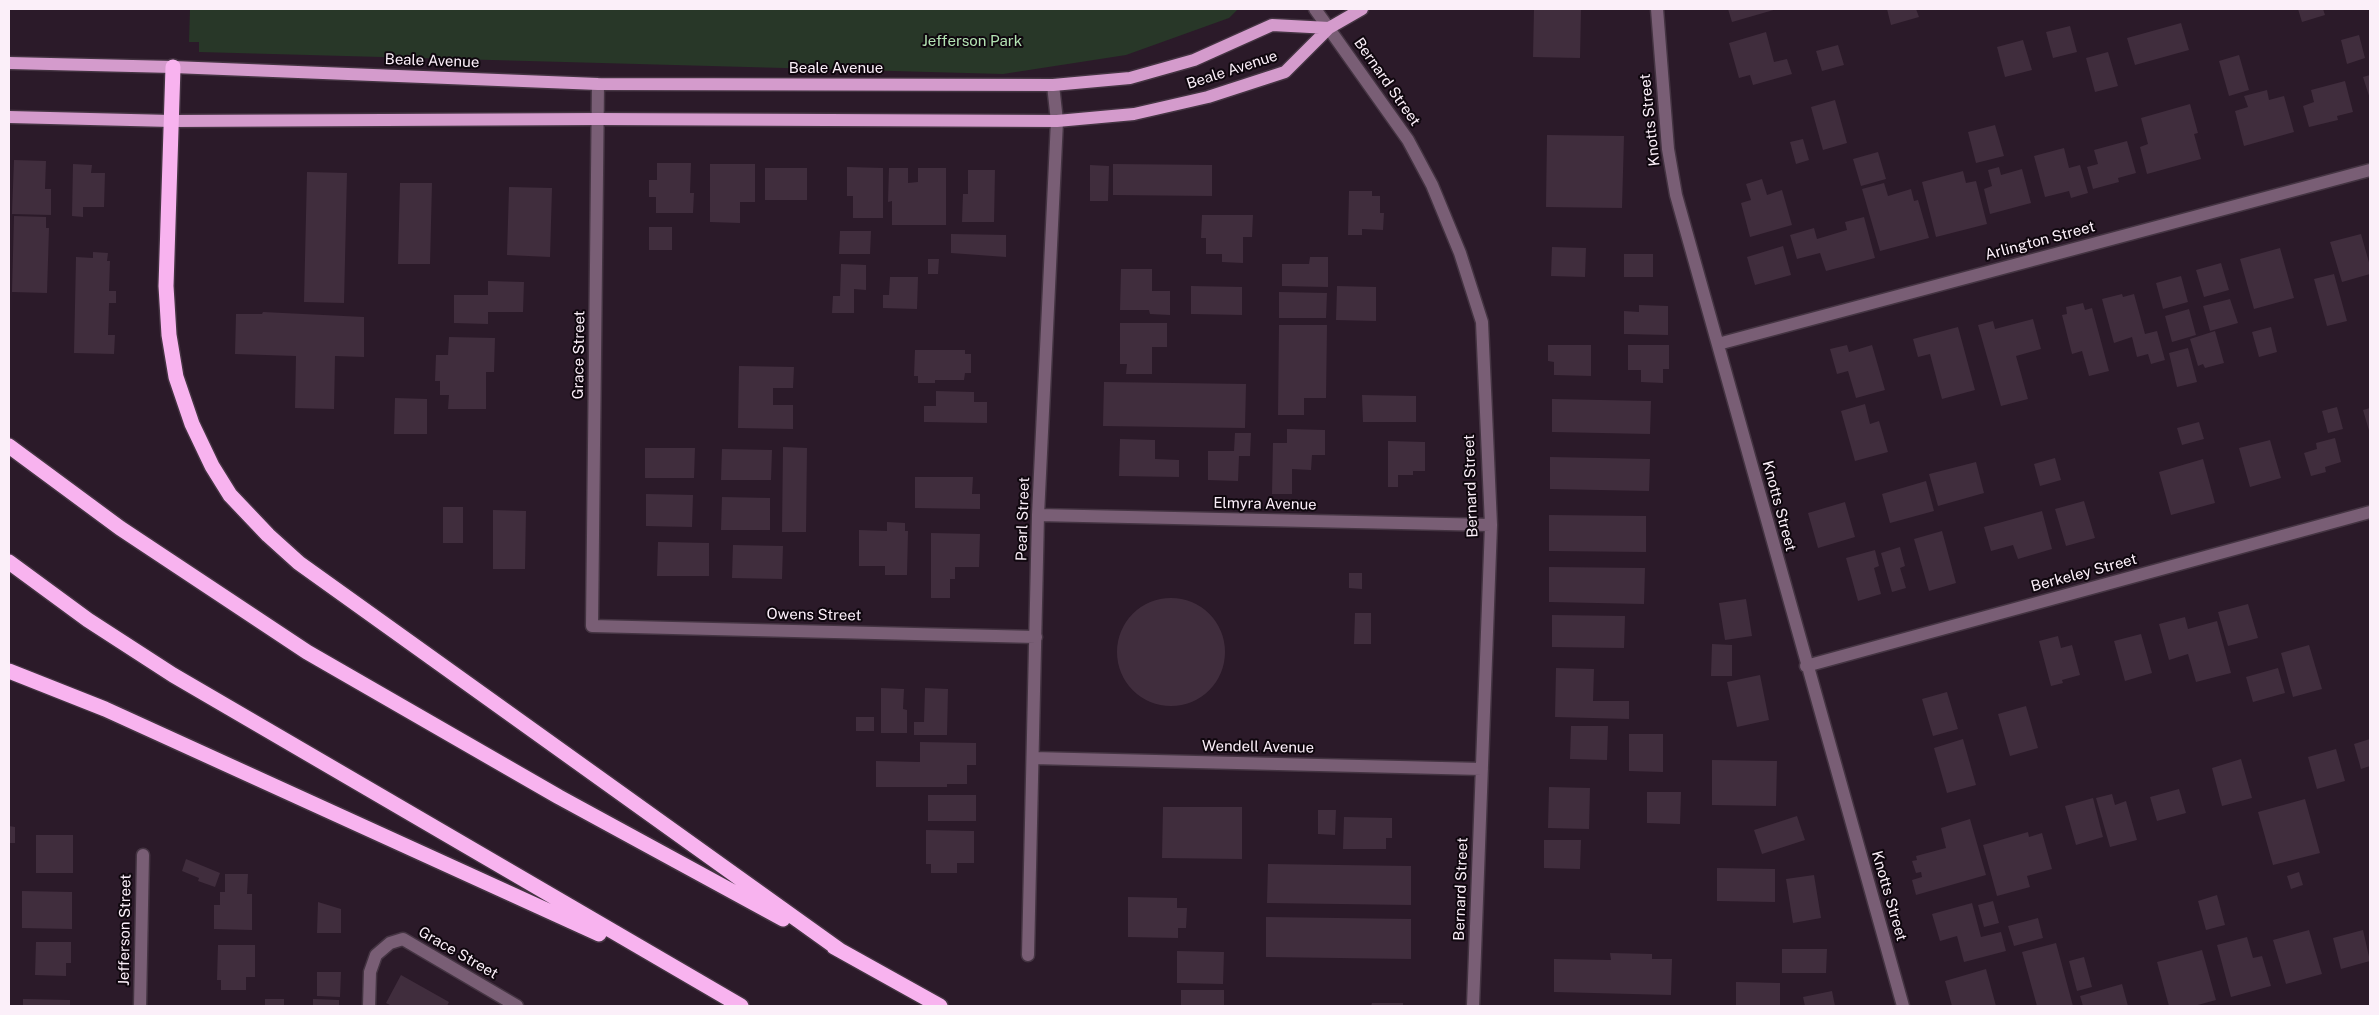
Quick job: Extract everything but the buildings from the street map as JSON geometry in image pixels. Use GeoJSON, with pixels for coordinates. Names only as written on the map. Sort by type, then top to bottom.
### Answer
{"type":"FeatureCollection","features":[{"type":"Feature","properties":{"kind":"highway"},"geometry":{"type":"LineString","coordinates":[[174,66],[166,286],[169,335],[176,377],[192,424],[212,466],[230,495],[268,535],[299,563],[841,951]]}},
{"type":"Feature","properties":{"kind":"highway"},"geometry":{"type":"LineString","coordinates":[[9,446],[120,528],[307,652],[559,798],[940,1006]]}},
{"type":"Feature","properties":{"kind":"highway"},"geometry":{"type":"LineString","coordinates":[[9,562],[88,620],[173,675],[741,1006]]}},
{"type":"Feature","properties":{"kind":"highway"},"geometry":{"type":"LineString","coordinates":[[9,671],[105,709],[184,744],[678,970]]}},
{"type":"Feature","properties":{"kind":"main road"},"geometry":{"type":"LineString","coordinates":[[1329,28],[1362,9]]}},
{"type":"Feature","properties":{"kind":"main road","name":"Beale Avenue"},"geometry":{"type":"LineString","coordinates":[[9,63],[174,66],[598,84],[1053,85],[1130,78],[1194,60],[1272,25],[1329,28]]}},
{"type":"Feature","properties":{"kind":"main road","name":"Beale Avenue"},"geometry":{"type":"LineString","coordinates":[[9,118],[171,121],[598,119],[1057,121],[1134,114],[1208,97],[1285,72],[1329,28]]}},
{"type":"Feature","properties":{"kind":"street","name":"Bernard Street"},"geometry":{"type":"LineString","coordinates":[[1315,9],[1408,140],[1432,185],[1460,253],[1482,322],[1491,525],[1473,1006]]}},
{"type":"Feature","properties":{"kind":"street","name":"Knotts Street"},"geometry":{"type":"LineString","coordinates":[[1656,9],[1668,149],[1676,195],[1902,1006]]}},
{"type":"Feature","properties":{"kind":"street","name":"Grace Street"},"geometry":{"type":"LineString","coordinates":[[592,626],[598,84]]}},
{"type":"Feature","properties":{"kind":"street","name":"Pearl Street"},"geometry":{"type":"LineString","coordinates":[[1028,955],[1038,515],[1057,121],[1053,85]]}},
{"type":"Feature","properties":{"kind":"street","name":"Arlington Street"},"geometry":{"type":"LineString","coordinates":[[1718,344],[2370,170]]}},
{"type":"Feature","properties":{"kind":"street","name":"Berkeley Street"},"geometry":{"type":"LineString","coordinates":[[1806,666],[2370,512]]}},
{"type":"Feature","properties":{"kind":"street","name":"Elmyra Avenue"},"geometry":{"type":"LineString","coordinates":[[1038,515],[1491,525]]}},
{"type":"Feature","properties":{"kind":"street","name":"Owens Street"},"geometry":{"type":"LineString","coordinates":[[592,626],[1036,637]]}},
{"type":"Feature","properties":{"kind":"street","name":"Wendell Avenue"},"geometry":{"type":"LineString","coordinates":[[1033,758],[1482,769]]}},
{"type":"Feature","properties":{"kind":"street","name":"Jefferson Street"},"geometry":{"type":"LineString","coordinates":[[140,1006],[142,855]]}},
{"type":"Feature","properties":{"kind":"street","name":"Grace Street"},"geometry":{"type":"LineString","coordinates":[[369,1006],[370,972],[376,955],[390,943],[403,940],[517,1006]]}},
{"type":"Feature","properties":{"kind":"green space","name":"Jefferson Park"},"geometry":{"type":"Polygon","coordinates":[[[190,9],[1238,9],[1229,18],[1126,55],[1003,74],[199,52],[199,42],[189,42],[190,9]]]}}]}
